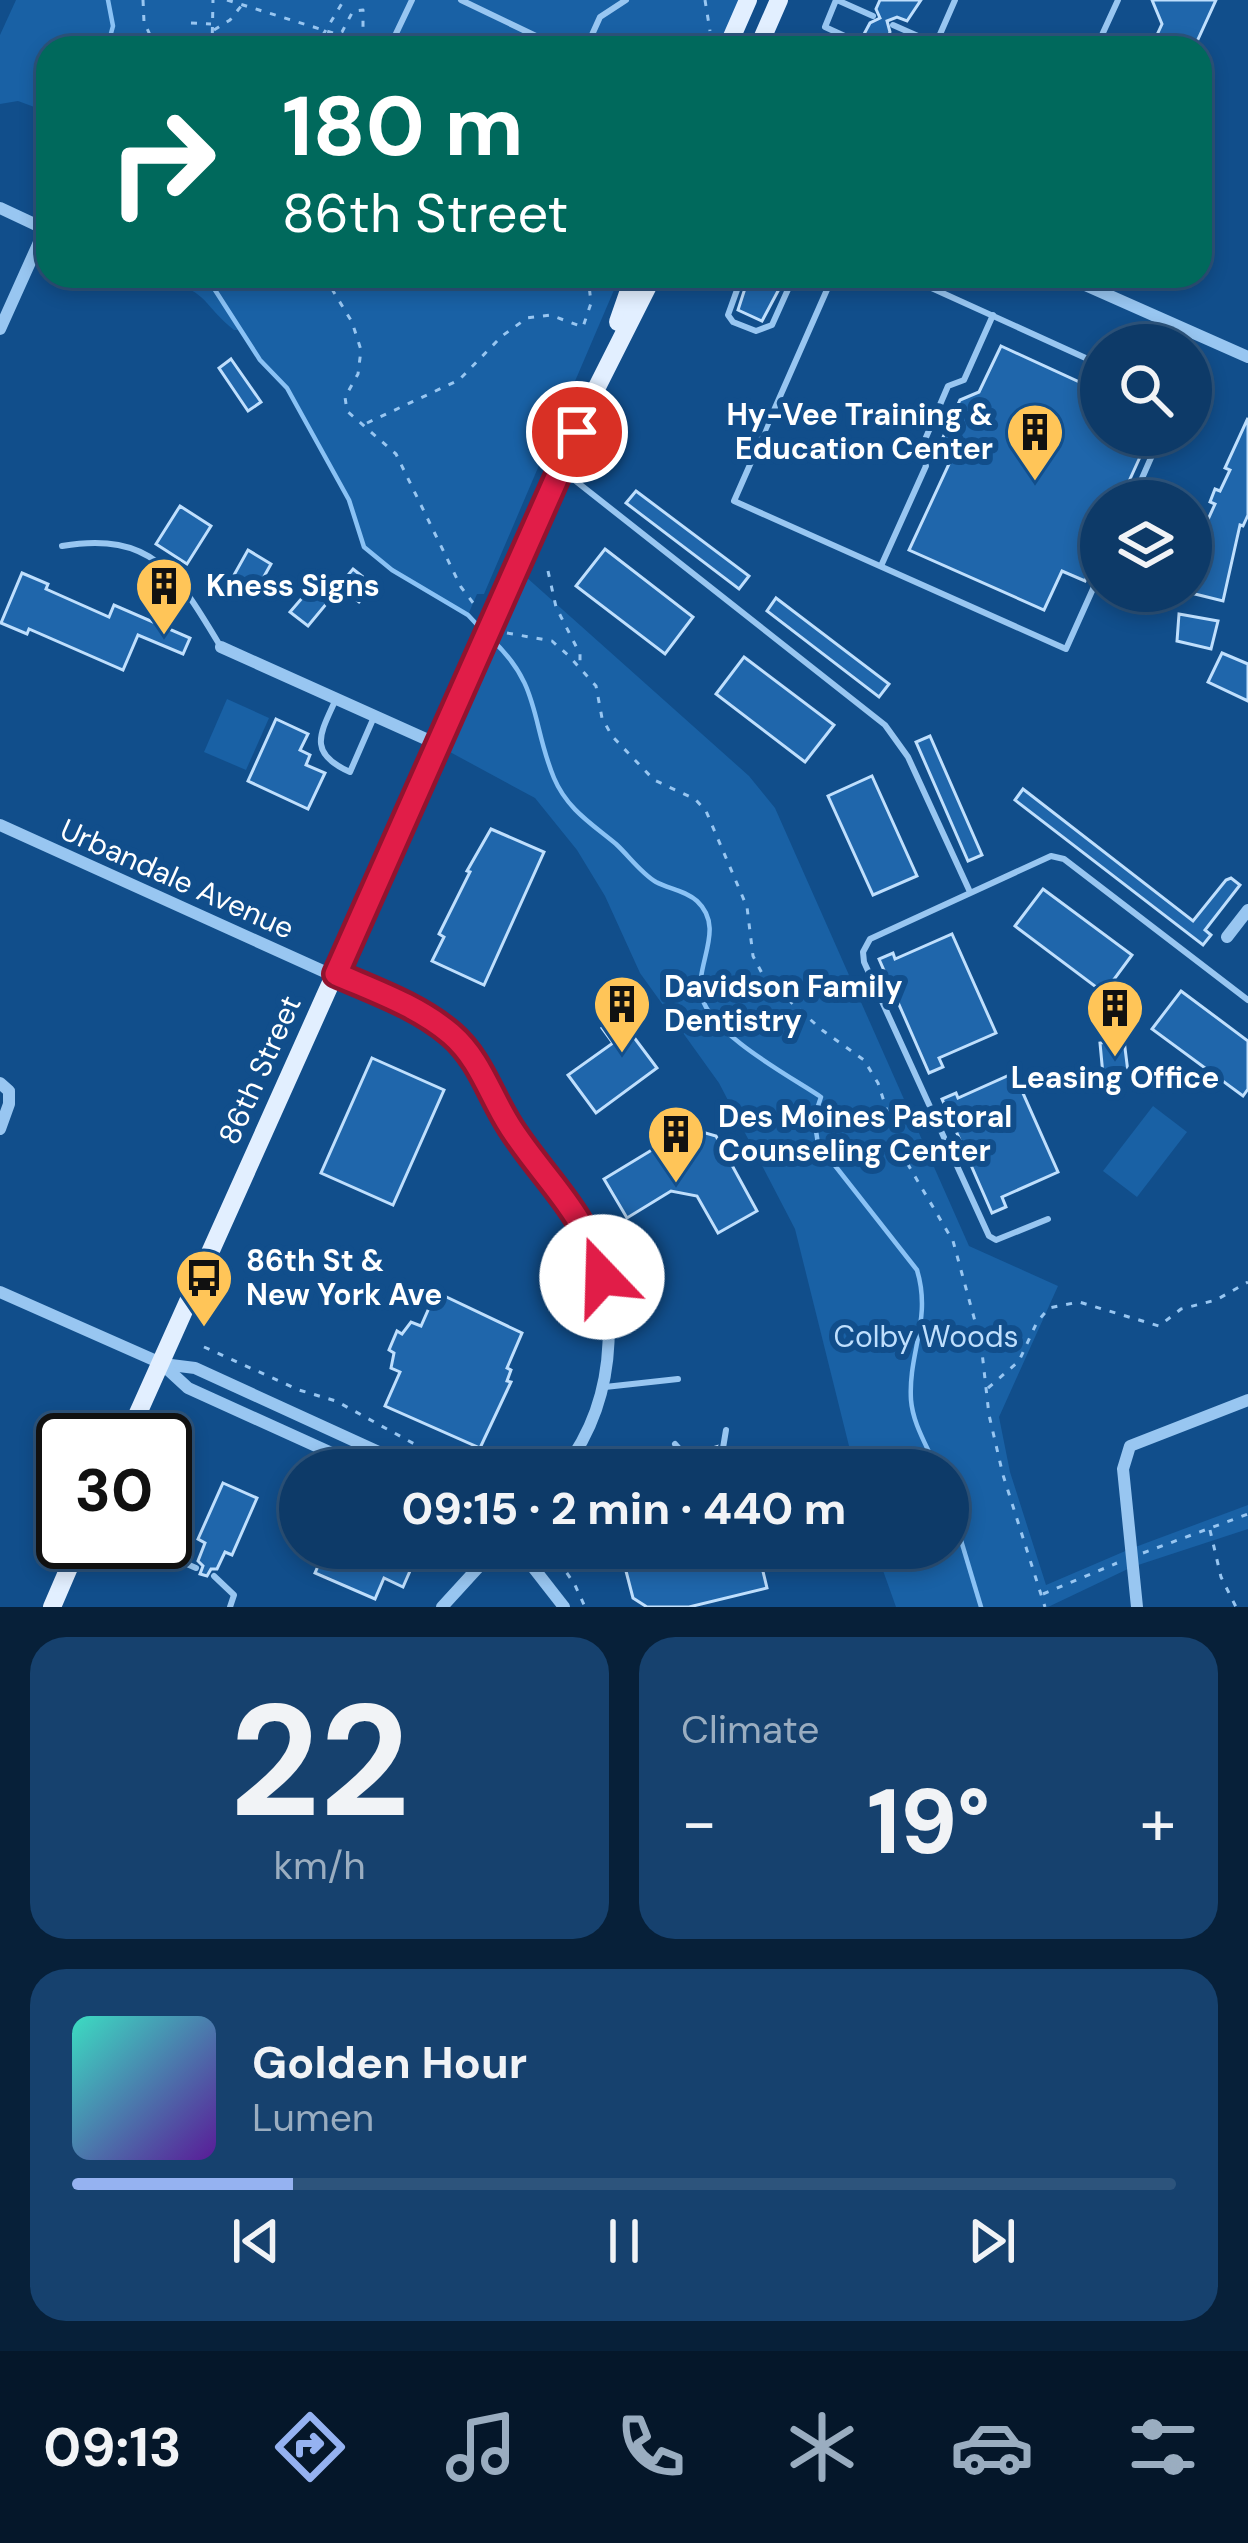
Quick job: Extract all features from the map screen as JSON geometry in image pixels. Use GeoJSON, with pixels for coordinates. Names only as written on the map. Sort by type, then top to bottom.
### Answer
{"type":"FeatureCollection","features":[{"type":"Feature","properties":{"kind":"main road"},"geometry":{"type":"LineString","coordinates":[[732,36],[748,0]]}},
{"type":"Feature","properties":{"kind":"main road"},"geometry":{"type":"LineString","coordinates":[[763,36],[779,0]]}},
{"type":"Feature","properties":{"kind":"main road","name":"86th Street"},"geometry":{"type":"LineString","coordinates":[[593,394],[630,288]]}},
{"type":"Feature","properties":{"kind":"main road","name":"86th Street"},"geometry":{"type":"LineString","coordinates":[[139,1413],[593,394],[647,288]]}},
{"type":"Feature","properties":{"kind":"main road"},"geometry":{"type":"LineString","coordinates":[[52,1607],[68,1569]]}},
{"type":"Feature","properties":{"kind":"street"},"geometry":{"type":"LineString","coordinates":[[0,208],[36,225]]}},
{"type":"Feature","properties":{"kind":"street"},"geometry":{"type":"LineString","coordinates":[[0,329],[36,249]]}},
{"type":"Feature","properties":{"kind":"street"},"geometry":{"type":"LineString","coordinates":[[1092,288],[1248,357]]}},
{"type":"Feature","properties":{"kind":"street"},"geometry":{"type":"LineString","coordinates":[[221,647],[437,745]]}},
{"type":"Feature","properties":{"kind":"street","name":"Urbandale Avenue"},"geometry":{"type":"LineString","coordinates":[[0,825],[414,1009],[455,1038],[485,1077],[521,1143],[573,1207],[602,1277],[609,1348],[602,1387],[576,1449]]}},
{"type":"Feature","properties":{"kind":"street"},"geometry":{"type":"LineString","coordinates":[[1227,937],[1248,910]]}},
{"type":"Feature","properties":{"kind":"street"},"geometry":{"type":"LineString","coordinates":[[0,1083],[9,1091],[0,1129]]}},
{"type":"Feature","properties":{"kind":"street"},"geometry":{"type":"LineString","coordinates":[[0,1292],[163,1364],[195,1368],[372,1449]]}},
{"type":"Feature","properties":{"kind":"street"},"geometry":{"type":"LineString","coordinates":[[163,1364],[188,1388],[323,1449]]}},
{"type":"Feature","properties":{"kind":"street"},"geometry":{"type":"LineString","coordinates":[[1137,1607],[1123,1469],[1130,1446],[1248,1400]]}},
{"type":"Feature","properties":{"kind":"street"},"geometry":{"type":"LineString","coordinates":[[442,1607],[477,1569]]}},
{"type":"Feature","properties":{"kind":"street"},"geometry":{"type":"LineString","coordinates":[[534,1569],[564,1607]]}},
{"type":"Feature","properties":{"kind":"lane"},"geometry":{"type":"LineString","coordinates":[[395,36],[412,0]]}},
{"type":"Feature","properties":{"kind":"lane"},"geometry":{"type":"LineString","coordinates":[[461,0],[536,36]]}},
{"type":"Feature","properties":{"kind":"lane"},"geometry":{"type":"LineString","coordinates":[[591,36],[600,17],[626,0]]}},
{"type":"Feature","properties":{"kind":"lane"},"geometry":{"type":"LineString","coordinates":[[845,36],[825,27],[837,0],[873,16]]}},
{"type":"Feature","properties":{"kind":"lane"},"geometry":{"type":"LineString","coordinates":[[939,36],[955,0]]}},
{"type":"Feature","properties":{"kind":"lane"},"geometry":{"type":"LineString","coordinates":[[1102,36],[1118,0]]}},
{"type":"Feature","properties":{"kind":"lane"},"geometry":{"type":"LineString","coordinates":[[893,25],[915,36]]}},
{"type":"Feature","properties":{"kind":"lane"},"geometry":{"type":"LineString","coordinates":[[738,288],[728,315],[756,331],[772,325],[789,288]]}},
{"type":"Feature","properties":{"kind":"lane"},"geometry":{"type":"LineString","coordinates":[[828,288],[734,501],[1066,649],[1083,612]]}},
{"type":"Feature","properties":{"kind":"lane"},"geometry":{"type":"LineString","coordinates":[[932,288],[1080,354]]}},
{"type":"Feature","properties":{"kind":"lane"},"geometry":{"type":"LineString","coordinates":[[880,566],[926,466],[921,449],[948,386],[964,380],[993,315]]}},
{"type":"Feature","properties":{"kind":"lane"},"geometry":{"type":"LineString","coordinates":[[561,469],[886,725],[908,757],[970,892]]}},
{"type":"Feature","properties":{"kind":"lane"},"geometry":{"type":"LineString","coordinates":[[62,546],[110,542],[143,551],[189,595],[221,647]]}},
{"type":"Feature","properties":{"kind":"lane"},"geometry":{"type":"LineString","coordinates":[[335,699],[319,737],[323,754],[350,772],[375,716]]}},
{"type":"Feature","properties":{"kind":"lane"},"geometry":{"type":"LineString","coordinates":[[1048,1220],[996,1240],[989,1236],[864,962],[862,952],[870,939],[1051,856],[1064,859],[1248,1000]]}},
{"type":"Feature","properties":{"kind":"lane"},"geometry":{"type":"LineString","coordinates":[[602,1277],[658,1277]]}},
{"type":"Feature","properties":{"kind":"lane"},"geometry":{"type":"LineString","coordinates":[[602,1387],[678,1379]]}},
{"type":"Feature","properties":{"kind":"lane"},"geometry":{"type":"LineString","coordinates":[[723,1449],[726,1430]]}},
{"type":"Feature","properties":{"kind":"lane"},"geometry":{"type":"LineString","coordinates":[[675,1444],[679,1449]]}},
{"type":"Feature","properties":{"kind":"lane"},"geometry":{"type":"LineString","coordinates":[[192,1566],[196,1568]]}},
{"type":"Feature","properties":{"kind":"lane"},"geometry":{"type":"LineString","coordinates":[[214,1576],[230,1588],[230,1607]]}},
{"type":"Feature","properties":{"kind":"path"},"geometry":{"type":"LineString","coordinates":[[142,0],[150,36]]}},
{"type":"Feature","properties":{"kind":"path"},"geometry":{"type":"LineString","coordinates":[[213,0],[213,36]]}},
{"type":"Feature","properties":{"kind":"path"},"geometry":{"type":"LineString","coordinates":[[227,0],[326,32],[342,32],[352,11],[363,10],[363,36]]}},
{"type":"Feature","properties":{"kind":"path"},"geometry":{"type":"LineString","coordinates":[[323,36],[344,0]]}},
{"type":"Feature","properties":{"kind":"path"},"geometry":{"type":"LineString","coordinates":[[705,0],[710,31]]}},
{"type":"Feature","properties":{"kind":"path"},"geometry":{"type":"LineString","coordinates":[[191,23],[213,27],[230,20],[244,2]]}},
{"type":"Feature","properties":{"kind":"path"},"geometry":{"type":"LineString","coordinates":[[331,288],[357,334],[361,364],[345,404],[347,411],[396,454],[461,587],[495,621],[552,641],[579,664],[596,686],[602,718],[612,736],[653,780],[695,799],[706,811],[746,907],[753,956],[765,979],[850,1047],[878,1083],[900,1151],[953,1240],[981,1343],[1003,1475],[1046,1607]]}},
{"type":"Feature","properties":{"kind":"path"},"geometry":{"type":"LineString","coordinates":[[365,423],[459,380],[527,318],[550,315],[583,327],[591,303],[589,288]]}},
{"type":"Feature","properties":{"kind":"path"},"geometry":{"type":"LineString","coordinates":[[548,571],[556,607],[580,655],[579,664]]}},
{"type":"Feature","properties":{"kind":"path"},"geometry":{"type":"LineString","coordinates":[[986,1389],[1019,1361],[1041,1313],[1049,1308],[1079,1302],[1159,1326],[1181,1309],[1216,1300],[1247,1284]]}},
{"type":"Feature","properties":{"kind":"path"},"geometry":{"type":"LineString","coordinates":[[204,1346],[299,1390],[336,1401],[423,1449]]}},
{"type":"Feature","properties":{"kind":"path"},"geometry":{"type":"LineString","coordinates":[[1042,1595],[1248,1514]]}},
{"type":"Feature","properties":{"kind":"path"},"geometry":{"type":"LineString","coordinates":[[1209,1528],[1221,1577],[1236,1607]]}},
{"type":"Feature","properties":{"kind":"path"},"geometry":{"type":"LineString","coordinates":[[562,1569],[585,1607]]}},
{"type":"Feature","properties":{"kind":"green space"},"geometry":{"type":"Polygon","coordinates":[[[16,0],[741,0],[725,36],[36,36],[36,108],[18,101],[0,104],[0,35],[16,0]]]}},
{"type":"Feature","properties":{"kind":"green space"},"geometry":{"type":"Polygon","coordinates":[[[185,288],[615,288],[484,594],[477,594],[468,615],[392,570],[364,547],[349,500],[287,388],[260,360],[241,330],[234,330],[185,288]]]}},
{"type":"Feature","properties":{"kind":"green space","name":"Colby Woods"},"geometry":{"type":"Polygon","coordinates":[[[516,568],[749,776],[775,808],[969,1246],[1058,1286],[999,1417],[1010,1472],[1046,1585],[1248,1505],[1248,1529],[1132,1567],[1048,1607],[896,1607],[882,1569],[969,1569],[969,1449],[850,1449],[795,1229],[719,1083],[640,973],[605,896],[577,850],[535,798],[437,745],[516,568]]]}},
{"type":"Feature","properties":{"kind":"green space"},"geometry":{"type":"Polygon","coordinates":[[[227,699],[269,718],[246,770],[204,752],[227,699]]]}},
{"type":"Feature","properties":{"kind":"green space"},"geometry":{"type":"Polygon","coordinates":[[[1153,1106],[1187,1132],[1137,1197],[1103,1171],[1153,1106]]]}},
{"type":"Feature","properties":{"kind":"building"},"geometry":{"type":"Polygon","coordinates":[[[880,0],[921,0],[907,21],[897,17],[887,21],[888,36],[863,36],[870,23],[880,18],[876,9],[880,0]]]}},
{"type":"Feature","properties":{"kind":"building"},"geometry":{"type":"Polygon","coordinates":[[[1152,0],[1216,0],[1200,36],[1156,36],[1162,24],[1152,0]]]}},
{"type":"Feature","properties":{"kind":"building"},"geometry":{"type":"Polygon","coordinates":[[[745,288],[780,288],[762,321],[738,310],[745,288]]]}},
{"type":"Feature","properties":{"kind":"building","name":"Hy-Vee Training & Education Center"},"geometry":{"type":"Polygon","coordinates":[[[1001,346],[1080,382],[1080,456],[1140,456],[1130,480],[1080,480],[1080,579],[1062,571],[1044,610],[909,550],[949,464],[940,444],[960,400],[979,392],[1001,346]]]}},
{"type":"Feature","properties":{"kind":"building"},"geometry":{"type":"Polygon","coordinates":[[[231,359],[261,402],[248,411],[219,368],[231,359]]]}},
{"type":"Feature","properties":{"kind":"building"},"geometry":{"type":"Polygon","coordinates":[[[1248,418],[1248,515],[1240,525],[1223,601],[1212,598],[1212,497],[1230,470],[1225,468],[1248,418]]]}},
{"type":"Feature","properties":{"kind":"building"},"geometry":{"type":"Polygon","coordinates":[[[636,491],[749,576],[739,589],[626,503],[636,491]]]}},
{"type":"Feature","properties":{"kind":"building"},"geometry":{"type":"Polygon","coordinates":[[[180,506],[211,526],[187,564],[156,544],[180,506]]]}},
{"type":"Feature","properties":{"kind":"building"},"geometry":{"type":"Polygon","coordinates":[[[605,549],[693,617],[665,654],[576,586],[605,549]]]}},
{"type":"Feature","properties":{"kind":"building"},"geometry":{"type":"Polygon","coordinates":[[[248,550],[271,564],[252,598],[229,584],[248,550]]]}},
{"type":"Feature","properties":{"kind":"building"},"geometry":{"type":"Polygon","coordinates":[[[353,569],[373,585],[359,602],[339,586],[353,569]]]}},
{"type":"Feature","properties":{"kind":"building"},"geometry":{"type":"Polygon","coordinates":[[[22,573],[109,617],[114,605],[190,638],[183,654],[138,635],[123,670],[29,629],[27,634],[1,623],[22,573]]]}},
{"type":"Feature","properties":{"kind":"building"},"geometry":{"type":"Polygon","coordinates":[[[315,583],[332,597],[308,626],[290,612],[315,583]]]}},
{"type":"Feature","properties":{"kind":"building"},"geometry":{"type":"Polygon","coordinates":[[[776,598],[889,684],[879,697],[767,611],[776,598]]]}},
{"type":"Feature","properties":{"kind":"building"},"geometry":{"type":"Polygon","coordinates":[[[1179,614],[1218,621],[1211,649],[1177,641],[1179,614]]]}},
{"type":"Feature","properties":{"kind":"building"},"geometry":{"type":"Polygon","coordinates":[[[1222,653],[1248,664],[1248,701],[1208,682],[1222,653]]]}},
{"type":"Feature","properties":{"kind":"building"},"geometry":{"type":"Polygon","coordinates":[[[744,657],[834,725],[805,762],[716,694],[744,657]]]}},
{"type":"Feature","properties":{"kind":"building"},"geometry":{"type":"Polygon","coordinates":[[[276,719],[308,734],[300,750],[310,755],[306,765],[325,773],[308,809],[248,781],[276,719]]]}},
{"type":"Feature","properties":{"kind":"building"},"geometry":{"type":"Polygon","coordinates":[[[930,736],[982,855],[968,861],[916,742],[930,736]]]}},
{"type":"Feature","properties":{"kind":"building"},"geometry":{"type":"Polygon","coordinates":[[[872,776],[917,876],[873,895],[828,796],[872,776]]]}},
{"type":"Feature","properties":{"kind":"building"},"geometry":{"type":"Polygon","coordinates":[[[1023,789],[1193,921],[1226,880],[1240,885],[1205,930],[1211,935],[1203,945],[1015,800],[1023,789]]]}},
{"type":"Feature","properties":{"kind":"building"},"geometry":{"type":"Polygon","coordinates":[[[491,829],[544,852],[484,985],[432,961],[467,871],[491,829]]]}},
{"type":"Feature","properties":{"kind":"building"},"geometry":{"type":"Polygon","coordinates":[[[1043,889],[1132,955],[1104,993],[1015,926],[1043,889]]]}},
{"type":"Feature","properties":{"kind":"building"},"geometry":{"type":"Polygon","coordinates":[[[952,934],[996,1033],[939,1058],[943,1067],[929,1073],[879,959],[893,953],[895,959],[952,934]]]}},
{"type":"Feature","properties":{"kind":"building"},"geometry":{"type":"Polygon","coordinates":[[[1181,991],[1248,1041],[1248,1089],[1243,1096],[1152,1029],[1181,991]]]}},
{"type":"Feature","properties":{"kind":"building","name":"Davidson Family Dentistry"},"geometry":{"type":"Polygon","coordinates":[[[618,1016],[657,1068],[596,1113],[568,1075],[613,1043],[602,1028],[618,1016]]]}},
{"type":"Feature","properties":{"kind":"building","name":"Leasing Office"},"geometry":{"type":"Polygon","coordinates":[[[1124,1040],[1128,1072],[1103,1075],[1100,1043],[1124,1040]]]}},
{"type":"Feature","properties":{"kind":"building"},"geometry":{"type":"Polygon","coordinates":[[[372,1058],[444,1090],[393,1205],[321,1173],[372,1058]]]}},
{"type":"Feature","properties":{"kind":"building"},"geometry":{"type":"Polygon","coordinates":[[[1014,1073],[1058,1172],[1002,1197],[1006,1207],[992,1213],[942,1099],[956,1093],[958,1098],[1014,1073]]]}},
{"type":"Feature","properties":{"kind":"building","name":"Des Moines Pastoral Counseling Center"},"geometry":{"type":"Polygon","coordinates":[[[688,1128],[716,1136],[757,1211],[718,1233],[697,1196],[671,1191],[627,1218],[604,1179],[688,1128]]]}},
{"type":"Feature","properties":{"kind":"building"},"geometry":{"type":"Polygon","coordinates":[[[436,1292],[522,1333],[507,1368],[511,1382],[480,1448],[385,1406],[400,1372],[391,1368],[394,1353],[389,1350],[397,1331],[402,1334],[411,1322],[421,1326],[436,1292]]]}},
{"type":"Feature","properties":{"kind":"building"},"geometry":{"type":"Polygon","coordinates":[[[223,1483],[257,1498],[232,1555],[225,1552],[217,1569],[207,1576],[200,1574],[203,1566],[198,1561],[205,1543],[198,1539],[223,1483]]]}},
{"type":"Feature","properties":{"kind":"building"},"geometry":{"type":"Polygon","coordinates":[[[317,1569],[411,1569],[403,1587],[384,1578],[375,1599],[315,1573],[317,1569]]]}},
{"type":"Feature","properties":{"kind":"building"},"geometry":{"type":"Polygon","coordinates":[[[625,1569],[762,1569],[767,1588],[689,1607],[647,1607],[633,1598],[625,1569]]]}},
{"type":"Feature","properties":{"kind":"waterway"},"geometry":{"type":"LineString","coordinates":[[108,0],[110,36]]}},
{"type":"Feature","properties":{"kind":"waterway"},"geometry":{"type":"LineString","coordinates":[[214,288],[260,360],[287,388],[349,500],[364,547],[392,570],[468,615],[483,631]]}},
{"type":"Feature","properties":{"kind":"waterway"},"geometry":{"type":"LineString","coordinates":[[491,639],[527,688],[554,778],[566,799],[651,878],[692,897],[705,912],[709,936],[700,986],[709,1012],[754,1054],[821,1097],[814,1118],[818,1144],[917,1270],[922,1304],[911,1400],[928,1449]]}},
{"type":"Feature","properties":{"kind":"waterway"},"geometry":{"type":"LineString","coordinates":[[969,1567],[981,1607]]}},
{"type":"Feature","properties":{"kind":"place","name":"Hy-Vee Training & Education Center"},"geometry":{"type":"Point","coordinates":[1035,483]}},
{"type":"Feature","properties":{"kind":"place","name":"Kness Signs"},"geometry":{"type":"Point","coordinates":[164,637]}},
{"type":"Feature","properties":{"kind":"place","name":"Davidson Family Dentistry"},"geometry":{"type":"Point","coordinates":[622,1055]}},
{"type":"Feature","properties":{"kind":"place","name":"Leasing Office"},"geometry":{"type":"Point","coordinates":[1115,1059]}},
{"type":"Feature","properties":{"kind":"place","name":"Des Moines Pastoral Counseling Center"},"geometry":{"type":"Point","coordinates":[676,1185]}},
{"type":"Feature","properties":{"kind":"place","name":"86th St & New York Ave"},"geometry":{"type":"Point","coordinates":[204,1329]}},
{"type":"Feature","properties":{"kind":"route"},"geometry":{"type":"LineString","coordinates":[[577,432],[336,974],[434,1021],[471,1056],[521,1143],[573,1207],[602,1277]]}}]}
